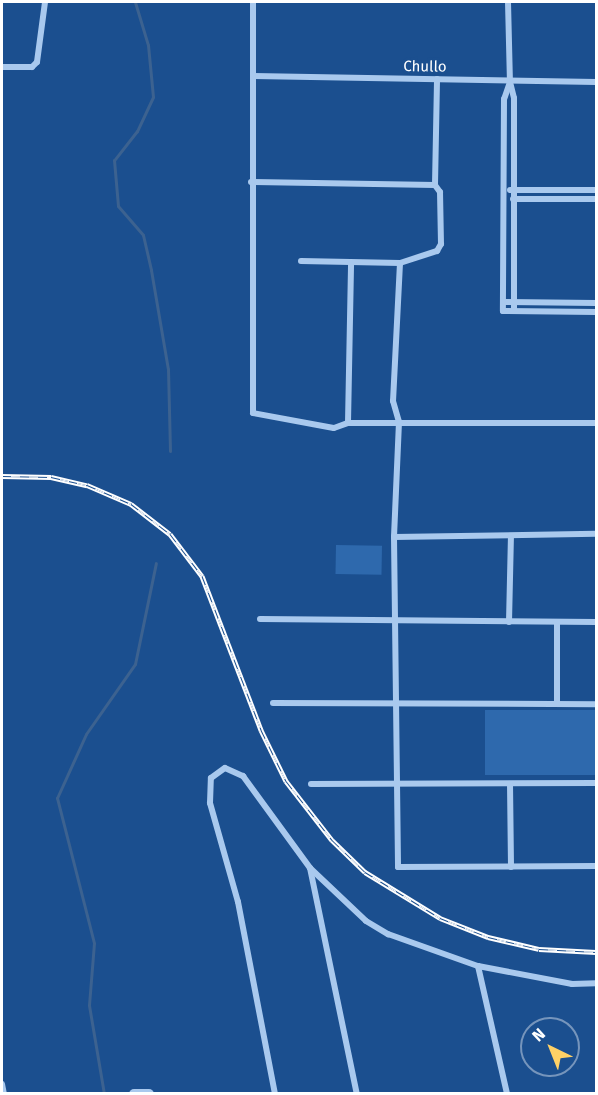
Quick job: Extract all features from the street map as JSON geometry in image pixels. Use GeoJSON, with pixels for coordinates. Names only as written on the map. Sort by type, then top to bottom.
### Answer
{"type":"FeatureCollection","features":[{"type":"Feature","properties":{"kind":"street"},"geometry":{"type":"LineString","coordinates":[[2,67],[32,67],[37,62],[45,2]]}},
{"type":"Feature","properties":{"kind":"street"},"geometry":{"type":"LineString","coordinates":[[253,2],[251,182],[253,413],[334,428],[348,423],[399,422],[597,423]]}},
{"type":"Feature","properties":{"kind":"street"},"geometry":{"type":"LineString","coordinates":[[508,2],[510,82],[514,98],[514,311]]}},
{"type":"Feature","properties":{"kind":"street","name":"Chullo"},"geometry":{"type":"LineString","coordinates":[[253,76],[510,82],[597,81]]}},
{"type":"Feature","properties":{"kind":"street"},"geometry":{"type":"LineString","coordinates":[[301,261],[351,264],[400,263],[420,259],[441,244],[440,192],[435,185],[437,79]]}},
{"type":"Feature","properties":{"kind":"street"},"geometry":{"type":"LineString","coordinates":[[510,82],[504,99],[503,311],[597,312]]}},
{"type":"Feature","properties":{"kind":"street"},"geometry":{"type":"LineString","coordinates":[[251,182],[435,185]]}},
{"type":"Feature","properties":{"kind":"street"},"geometry":{"type":"LineString","coordinates":[[504,190],[597,190]]}},
{"type":"Feature","properties":{"kind":"street"},"geometry":{"type":"LineString","coordinates":[[513,199],[597,199]]}},
{"type":"Feature","properties":{"kind":"street"},"geometry":{"type":"LineString","coordinates":[[400,263],[393,401],[399,422],[394,537],[397,623],[398,867],[597,866]]}},
{"type":"Feature","properties":{"kind":"street"},"geometry":{"type":"LineString","coordinates":[[348,423],[351,264]]}},
{"type":"Feature","properties":{"kind":"street"},"geometry":{"type":"LineString","coordinates":[[503,302],[597,303]]}},
{"type":"Feature","properties":{"kind":"street"},"geometry":{"type":"LineString","coordinates":[[394,537],[597,534]]}},
{"type":"Feature","properties":{"kind":"street"},"geometry":{"type":"LineString","coordinates":[[509,622],[511,536]]}},
{"type":"Feature","properties":{"kind":"street"},"geometry":{"type":"LineString","coordinates":[[260,619],[397,623],[597,622]]}},
{"type":"Feature","properties":{"kind":"street"},"geometry":{"type":"LineString","coordinates":[[556,704],[557,622]]}},
{"type":"Feature","properties":{"kind":"street"},"geometry":{"type":"LineString","coordinates":[[273,703],[397,706],[597,704]]}},
{"type":"Feature","properties":{"kind":"street"},"geometry":{"type":"LineString","coordinates":[[275,1094],[238,902],[210,803],[209,786],[216,771],[225,768],[243,776],[310,868],[366,921],[388,934],[478,966],[572,984],[597,984]]}},
{"type":"Feature","properties":{"kind":"street"},"geometry":{"type":"LineString","coordinates":[[311,784],[396,786],[597,783]]}},
{"type":"Feature","properties":{"kind":"street"},"geometry":{"type":"LineString","coordinates":[[510,784],[511,867]]}},
{"type":"Feature","properties":{"kind":"street"},"geometry":{"type":"LineString","coordinates":[[310,868],[357,1094]]}},
{"type":"Feature","properties":{"kind":"street"},"geometry":{"type":"LineString","coordinates":[[478,966],[507,1094]]}},
{"type":"Feature","properties":{"kind":"street"},"geometry":{"type":"LineString","coordinates":[[2,1084],[4,1094]]}},
{"type":"Feature","properties":{"kind":"street"},"geometry":{"type":"LineString","coordinates":[[134,1094],[149,1094]]}},
{"type":"Feature","properties":{"kind":"shaded area"},"geometry":{"type":"Polygon","coordinates":[[[336,545],[382,546],[381,575],[335,574],[336,545]]]}},
{"type":"Feature","properties":{"kind":"shaded area"},"geometry":{"type":"Polygon","coordinates":[[[485,710],[596,710],[596,775],[485,775],[485,710]]]}},
{"type":"Feature","properties":{"kind":"waterway"},"geometry":{"type":"LineString","coordinates":[[135,2],[148,45],[153,97],[137,131],[114,160],[118,206],[143,235],[151,270],[168,369],[170,451]]}},
{"type":"Feature","properties":{"kind":"waterway"},"geometry":{"type":"LineString","coordinates":[[104,1094],[89,1005],[94,943],[57,798],[86,734],[135,664],[156,563]]}},
{"type":"Feature","properties":{"kind":"railway"},"geometry":{"type":"LineString","coordinates":[[2,476],[51,477],[87,485],[131,504],[170,534],[202,576],[261,730],[286,781],[332,840],[365,872],[440,918],[488,937],[539,949],[596,952]]}}]}
